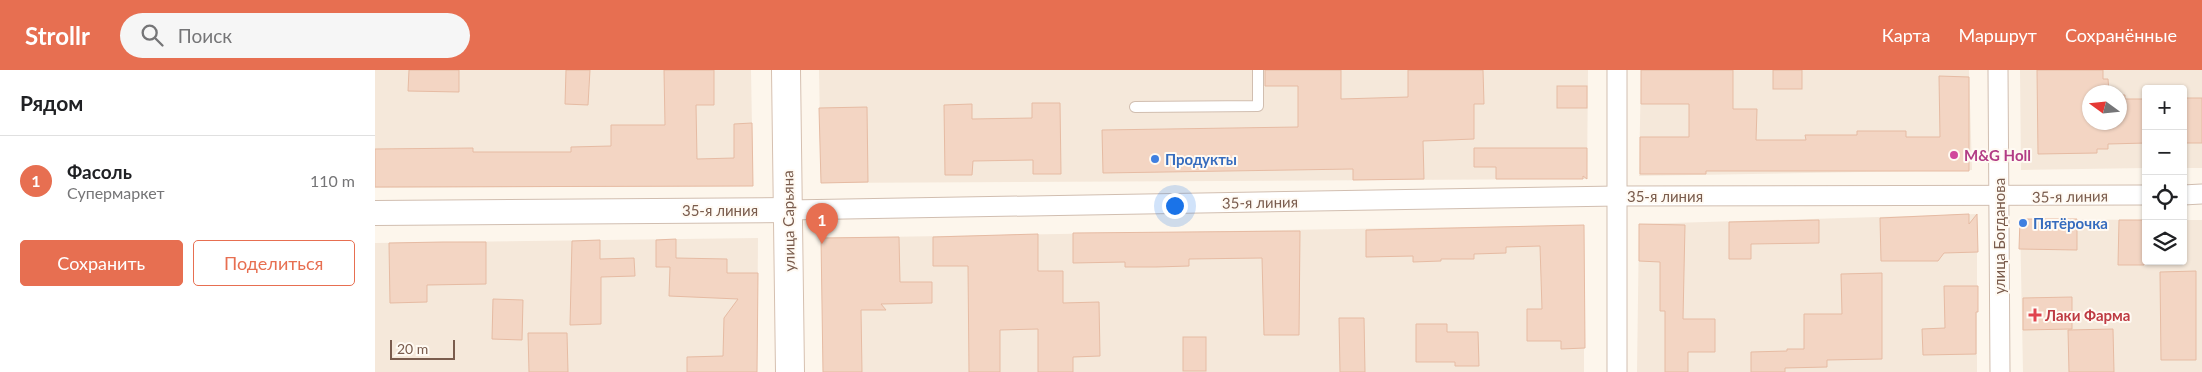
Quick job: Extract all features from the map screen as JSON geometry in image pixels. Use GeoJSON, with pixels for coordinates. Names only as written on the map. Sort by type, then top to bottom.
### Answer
{"type":"FeatureCollection","features":[{"type":"Feature","properties":{"kind":"main road","name":"улица Сарьяна"},"geometry":{"type":"LineString","coordinates":[[786,70],[790,372]]}},
{"type":"Feature","properties":{"kind":"street"},"geometry":{"type":"LineString","coordinates":[[1617,70],[1617,372]]}},
{"type":"Feature","properties":{"kind":"street","name":"улица Богданова"},"geometry":{"type":"LineString","coordinates":[[1998,70],[2000,372]]}},
{"type":"Feature","properties":{"kind":"street"},"geometry":{"type":"LineString","coordinates":[[2187,194],[2202,194]]}},
{"type":"Feature","properties":{"kind":"street","name":"35-я линия"},"geometry":{"type":"LineString","coordinates":[[375,213],[788,210],[1618,196],[2000,197],[2142,195]]}},
{"type":"Feature","properties":{"kind":"lane"},"geometry":{"type":"LineString","coordinates":[[1135,108],[1258,106],[1258,70]]}},
{"type":"Feature","properties":{"kind":"shaded area"},"geometry":{"type":"Polygon","coordinates":[[[375,70],[751,70],[753,186],[375,188],[375,70]]]}},
{"type":"Feature","properties":{"kind":"shaded area"},"geometry":{"type":"Polygon","coordinates":[[[819,70],[1588,70],[1587,179],[821,183],[819,70]]]}},
{"type":"Feature","properties":{"kind":"shaded area"},"geometry":{"type":"Polygon","coordinates":[[[1641,70],[1969,70],[1972,170],[1639,176],[1641,70]]]}},
{"type":"Feature","properties":{"kind":"shaded area"},"geometry":{"type":"Polygon","coordinates":[[[2020,70],[2202,70],[2202,168],[2187,168],[2187,85],[2142,85],[2142,168],[2021,170],[2020,70]]]}},
{"type":"Feature","properties":{"kind":"shaded area"},"geometry":{"type":"Polygon","coordinates":[[[1977,214],[1977,372],[1637,372],[1639,224],[1977,214]]]}},
{"type":"Feature","properties":{"kind":"shaded area"},"geometry":{"type":"Polygon","coordinates":[[[2020,219],[2142,220],[2142,265],[2187,265],[2187,220],[2202,220],[2202,372],[2023,372],[2020,219]]]}},
{"type":"Feature","properties":{"kind":"shaded area"},"geometry":{"type":"Polygon","coordinates":[[[1584,225],[1584,372],[823,372],[821,238],[1584,225]]]}},
{"type":"Feature","properties":{"kind":"shaded area"},"geometry":{"type":"Polygon","coordinates":[[[758,238],[757,372],[375,372],[375,243],[758,238]]]}},
{"type":"Feature","properties":{"kind":"building"},"geometry":{"type":"Polygon","coordinates":[[[409,70],[459,70],[459,92],[408,91],[409,70]]]}},
{"type":"Feature","properties":{"kind":"building"},"geometry":{"type":"Polygon","coordinates":[[[566,70],[590,70],[588,105],[565,104],[566,70]]]}},
{"type":"Feature","properties":{"kind":"building"},"geometry":{"type":"Polygon","coordinates":[[[664,70],[714,70],[714,105],[696,105],[697,159],[734,158],[734,124],[752,123],[753,186],[375,187],[375,149],[473,148],[473,152],[571,152],[571,147],[611,146],[611,125],[665,125],[664,70]]]}},
{"type":"Feature","properties":{"kind":"building"},"geometry":{"type":"Polygon","coordinates":[[[1265,70],[1341,70],[1341,99],[1408,97],[1408,70],[1483,70],[1484,104],[1474,104],[1474,139],[1423,141],[1424,179],[1353,180],[1353,169],[1103,173],[1102,130],[1298,127],[1298,86],[1265,86],[1265,70]]]}},
{"type":"Feature","properties":{"kind":"building"},"geometry":{"type":"Polygon","coordinates":[[[1641,70],[1733,70],[1733,109],[1757,109],[1756,140],[1806,140],[1805,135],[1857,135],[1857,131],[1906,131],[1906,137],[1940,137],[1939,76],[1969,77],[1969,171],[1706,171],[1706,174],[1640,174],[1640,137],[1689,137],[1689,104],[1641,104],[1641,70]]]}},
{"type":"Feature","properties":{"kind":"building"},"geometry":{"type":"Polygon","coordinates":[[[1773,70],[1802,70],[1802,89],[1773,89],[1773,70]]]}},
{"type":"Feature","properties":{"kind":"building"},"geometry":{"type":"Polygon","coordinates":[[[2037,70],[2103,70],[2103,79],[2108,79],[2108,85],[2082,85],[2082,130],[2127,130],[2127,99],[2142,99],[2142,143],[2108,144],[2108,149],[2097,149],[2097,153],[2038,154],[2037,70]]]}},
{"type":"Feature","properties":{"kind":"building"},"geometry":{"type":"Polygon","coordinates":[[[1557,86],[1587,86],[1587,108],[1557,108],[1557,86]]]}},
{"type":"Feature","properties":{"kind":"building"},"geometry":{"type":"Polygon","coordinates":[[[2187,98],[2202,98],[2202,143],[2187,143],[2187,98]]]}},
{"type":"Feature","properties":{"kind":"building"},"geometry":{"type":"Polygon","coordinates":[[[1032,103],[1060,103],[1061,174],[1033,174],[1033,160],[973,161],[972,175],[945,175],[944,105],[972,104],[972,119],[1032,118],[1032,103]]]}},
{"type":"Feature","properties":{"kind":"building"},"geometry":{"type":"Polygon","coordinates":[[[867,107],[868,182],[821,183],[819,108],[867,107]]]}},
{"type":"Feature","properties":{"kind":"building"},"geometry":{"type":"Polygon","coordinates":[[[1474,148],[1587,148],[1587,179],[1583,176],[1583,179],[1496,179],[1496,167],[1474,167],[1474,148]]]}},
{"type":"Feature","properties":{"kind":"building"},"geometry":{"type":"Polygon","coordinates":[[[1969,214],[1969,224],[1977,214],[1978,252],[1944,253],[1938,261],[1881,261],[1880,218],[1969,214]]]}},
{"type":"Feature","properties":{"kind":"building"},"geometry":{"type":"Polygon","coordinates":[[[2020,219],[2077,219],[2077,250],[2019,249],[2020,219]]]}},
{"type":"Feature","properties":{"kind":"building"},"geometry":{"type":"Polygon","coordinates":[[[1819,220],[1819,243],[1751,244],[1751,259],[1729,259],[1729,222],[1819,220]]]}},
{"type":"Feature","properties":{"kind":"building"},"geometry":{"type":"Polygon","coordinates":[[[2119,220],[2142,220],[2142,265],[2118,265],[2119,220]]]}},
{"type":"Feature","properties":{"kind":"building"},"geometry":{"type":"Polygon","coordinates":[[[1639,224],[1685,225],[1683,319],[1715,319],[1715,352],[1688,352],[1688,372],[1665,372],[1665,311],[1660,311],[1660,262],[1639,261],[1639,224]]]}},
{"type":"Feature","properties":{"kind":"building"},"geometry":{"type":"Polygon","coordinates":[[[1584,225],[1585,348],[1561,349],[1561,341],[1527,341],[1527,309],[1542,309],[1540,246],[1506,247],[1506,253],[1474,254],[1474,259],[1441,259],[1441,261],[1413,262],[1413,256],[1366,257],[1366,230],[1584,225]]]}},
{"type":"Feature","properties":{"kind":"building"},"geometry":{"type":"Polygon","coordinates":[[[1300,231],[1299,335],[1264,335],[1262,258],[1189,259],[1189,266],[1156,267],[1125,267],[1125,262],[1073,263],[1073,233],[1300,231]]]}},
{"type":"Feature","properties":{"kind":"building"},"geometry":{"type":"Polygon","coordinates":[[[1038,234],[1038,271],[1063,271],[1063,303],[1099,302],[1100,356],[1073,357],[1073,372],[1038,372],[1038,329],[1000,330],[1000,372],[969,372],[968,266],[933,266],[933,237],[1038,234]]]}},
{"type":"Feature","properties":{"kind":"building"},"geometry":{"type":"Polygon","coordinates":[[[899,237],[900,282],[932,282],[932,303],[881,304],[886,310],[861,310],[862,372],[823,372],[821,238],[899,237]]]}},
{"type":"Feature","properties":{"kind":"building"},"geometry":{"type":"Polygon","coordinates":[[[676,239],[676,258],[727,259],[727,273],[758,273],[757,372],[687,372],[687,357],[723,356],[724,318],[738,299],[669,296],[670,267],[656,267],[656,240],[676,239]]]}},
{"type":"Feature","properties":{"kind":"building"},"geometry":{"type":"Polygon","coordinates":[[[600,240],[600,259],[634,258],[635,276],[601,277],[601,324],[570,325],[572,241],[600,240]]]}},
{"type":"Feature","properties":{"kind":"building"},"geometry":{"type":"Polygon","coordinates":[[[486,242],[486,284],[427,285],[427,302],[390,303],[389,243],[486,242]]]}},
{"type":"Feature","properties":{"kind":"building"},"geometry":{"type":"Polygon","coordinates":[[[2196,271],[2196,360],[2161,360],[2160,272],[2196,271]]]}},
{"type":"Feature","properties":{"kind":"building"},"geometry":{"type":"Polygon","coordinates":[[[1882,273],[1882,359],[1827,360],[1827,367],[1785,368],[1785,372],[1751,372],[1751,352],[1804,349],[1804,314],[1842,314],[1841,274],[1882,273]]]}},
{"type":"Feature","properties":{"kind":"building"},"geometry":{"type":"Polygon","coordinates":[[[1944,286],[1978,286],[1976,354],[1923,355],[1922,329],[1945,328],[1944,286]]]}},
{"type":"Feature","properties":{"kind":"building"},"geometry":{"type":"Polygon","coordinates":[[[2072,297],[2072,329],[2023,330],[2023,298],[2072,297]]]}},
{"type":"Feature","properties":{"kind":"building"},"geometry":{"type":"Polygon","coordinates":[[[493,299],[523,300],[522,340],[492,339],[493,299]]]}},
{"type":"Feature","properties":{"kind":"building"},"geometry":{"type":"Polygon","coordinates":[[[1339,318],[1364,318],[1365,372],[1340,372],[1339,318]]]}},
{"type":"Feature","properties":{"kind":"building"},"geometry":{"type":"Polygon","coordinates":[[[1416,324],[1447,324],[1447,332],[1478,332],[1479,366],[1455,366],[1455,362],[1416,362],[1416,324]]]}},
{"type":"Feature","properties":{"kind":"building"},"geometry":{"type":"Polygon","coordinates":[[[2113,329],[2114,372],[2069,372],[2068,330],[2113,329]]]}},
{"type":"Feature","properties":{"kind":"building"},"geometry":{"type":"Polygon","coordinates":[[[528,333],[567,333],[568,372],[529,372],[528,333]]]}},
{"type":"Feature","properties":{"kind":"building"},"geometry":{"type":"Polygon","coordinates":[[[1183,337],[1206,337],[1206,371],[1183,371],[1183,337]]]}},
{"type":"Feature","properties":{"kind":"place","name":"M&G Holl"},"geometry":{"type":"Point","coordinates":[1954,155]}},
{"type":"Feature","properties":{"kind":"place","name":"Продукты"},"geometry":{"type":"Point","coordinates":[1155,159]}},
{"type":"Feature","properties":{"kind":"place","name":"Пятёрочка"},"geometry":{"type":"Point","coordinates":[2023,223]}},
{"type":"Feature","properties":{"kind":"place","name":"Фасоль"},"geometry":{"type":"Point","coordinates":[822,244]}},
{"type":"Feature","properties":{"kind":"place","name":"Лаки Фарма"},"geometry":{"type":"Point","coordinates":[2035,315]}}]}
